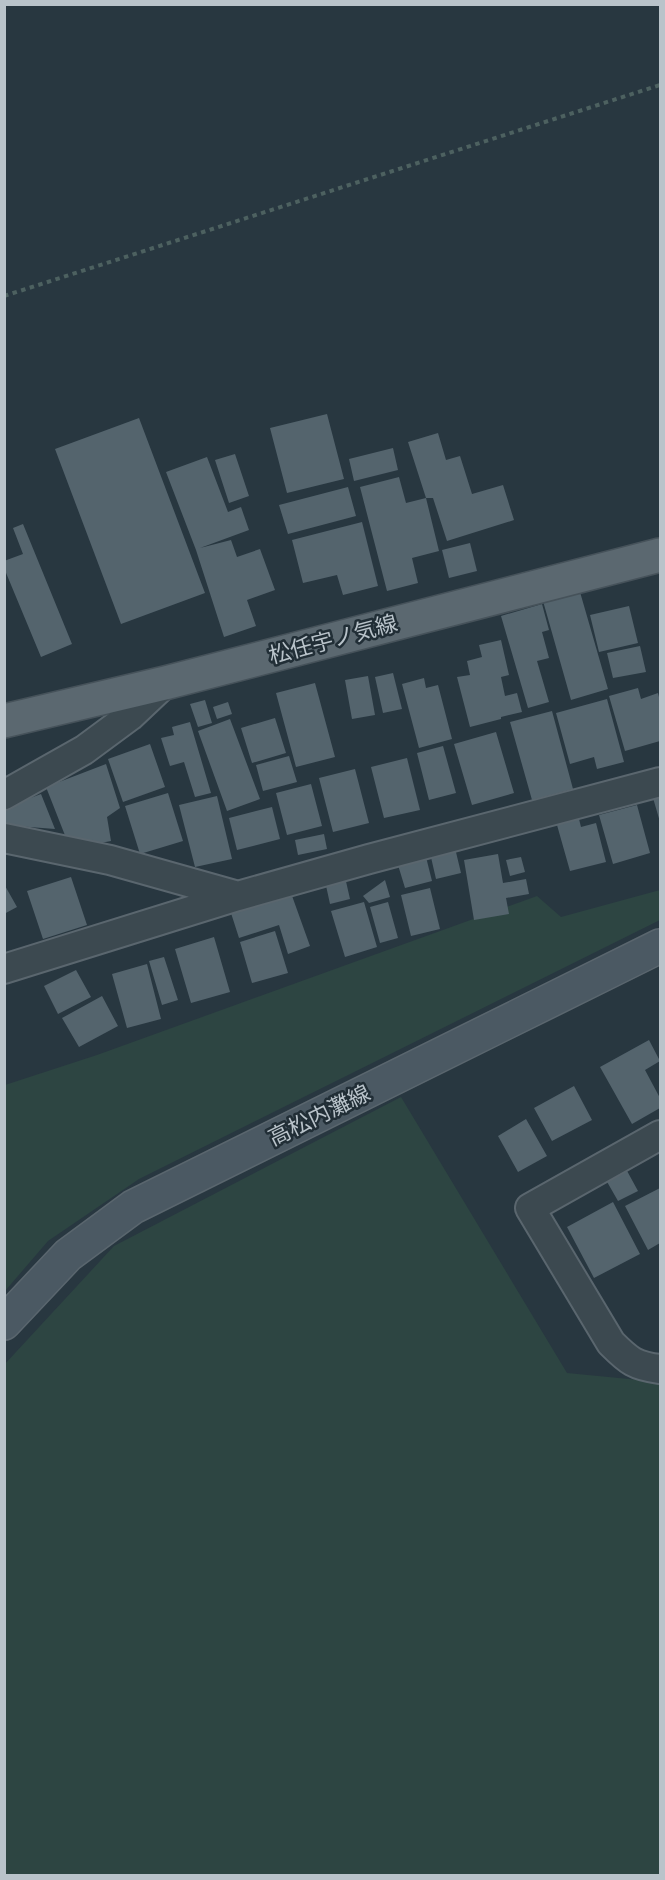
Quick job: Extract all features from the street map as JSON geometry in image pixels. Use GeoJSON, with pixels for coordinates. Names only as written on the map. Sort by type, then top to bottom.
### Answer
{"type":"FeatureCollection","features":[{"type":"Feature","properties":{"kind":"main road","name":"松任宇ノ気線"},"geometry":{"type":"LineString","coordinates":[[4,721],[165,683],[660,555]]}},
{"type":"Feature","properties":{"kind":"main road","name":"高松内灘線"},"geometry":{"type":"LineString","coordinates":[[4,1323],[68,1255],[133,1207],[660,946]]}},
{"type":"Feature","properties":{"kind":"street"},"geometry":{"type":"LineString","coordinates":[[4,795],[84,750],[130,716],[165,683]]}},
{"type":"Feature","properties":{"kind":"street"},"geometry":{"type":"LineString","coordinates":[[4,969],[369,859],[660,782]]}},
{"type":"Feature","properties":{"kind":"street"},"geometry":{"type":"LineString","coordinates":[[4,838],[110,860],[238,897]]}},
{"type":"Feature","properties":{"kind":"street"},"geometry":{"type":"LineString","coordinates":[[660,1136],[530,1208],[611,1343],[639,1366],[660,1369]]}},
{"type":"Feature","properties":{"kind":"path"},"geometry":{"type":"LineString","coordinates":[[4,296],[660,86]]}},
{"type":"Feature","properties":{"kind":"green space"},"geometry":{"type":"Polygon","coordinates":[[[660,890],[660,920],[139,1179],[48,1241],[5,1291],[5,1085],[97,1055],[537,896],[561,917],[660,890]]]}},
{"type":"Feature","properties":{"kind":"green space"},"geometry":{"type":"Polygon","coordinates":[[[401,1097],[567,1373],[660,1382],[660,1875],[5,1875],[4,1365],[114,1246],[401,1097]]]}},
{"type":"Feature","properties":{"kind":"building"},"geometry":{"type":"Polygon","coordinates":[[[327,414],[344,479],[287,493],[270,428],[327,414]]]}},
{"type":"Feature","properties":{"kind":"building"},"geometry":{"type":"Polygon","coordinates":[[[139,418],[205,593],[121,624],[55,449],[139,418]]]}},
{"type":"Feature","properties":{"kind":"building"},"geometry":{"type":"Polygon","coordinates":[[[438,433],[446,460],[460,456],[472,494],[503,485],[514,520],[447,541],[433,498],[426,498],[408,442],[438,433]]]}},
{"type":"Feature","properties":{"kind":"building"},"geometry":{"type":"Polygon","coordinates":[[[393,448],[398,470],[354,481],[349,459],[393,448]]]}},
{"type":"Feature","properties":{"kind":"building"},"geometry":{"type":"Polygon","coordinates":[[[235,454],[249,496],[229,503],[215,460],[235,454]]]}},
{"type":"Feature","properties":{"kind":"building"},"geometry":{"type":"Polygon","coordinates":[[[207,457],[228,512],[241,507],[249,530],[200,548],[231,540],[237,557],[260,549],[275,590],[247,600],[256,626],[224,637],[196,550],[166,472],[207,457]]]}},
{"type":"Feature","properties":{"kind":"building"},"geometry":{"type":"Polygon","coordinates":[[[399,477],[406,503],[426,498],[439,551],[412,558],[418,583],[387,591],[360,487],[399,477]]]}},
{"type":"Feature","properties":{"kind":"building"},"geometry":{"type":"Polygon","coordinates":[[[348,487],[356,516],[288,534],[279,505],[348,487]]]}},
{"type":"Feature","properties":{"kind":"building"},"geometry":{"type":"Polygon","coordinates":[[[362,522],[378,586],[343,595],[337,575],[303,583],[292,540],[362,522]]]}},
{"type":"Feature","properties":{"kind":"building"},"geometry":{"type":"Polygon","coordinates":[[[23,524],[72,644],[41,657],[4,568],[4,561],[23,554],[13,528],[23,524]]]}},
{"type":"Feature","properties":{"kind":"building"},"geometry":{"type":"Polygon","coordinates":[[[470,543],[477,571],[449,578],[442,550],[470,543]]]}},
{"type":"Feature","properties":{"kind":"building"},"geometry":{"type":"Polygon","coordinates":[[[580,592],[608,689],[571,700],[543,601],[580,592]]]}},
{"type":"Feature","properties":{"kind":"building"},"geometry":{"type":"Polygon","coordinates":[[[542,604],[549,630],[542,632],[549,658],[537,661],[549,702],[528,708],[501,616],[542,604]]]}},
{"type":"Feature","properties":{"kind":"building"},"geometry":{"type":"Polygon","coordinates":[[[629,606],[638,643],[599,652],[590,615],[629,606]]]}},
{"type":"Feature","properties":{"kind":"building"},"geometry":{"type":"Polygon","coordinates":[[[501,640],[509,675],[501,677],[505,696],[517,693],[522,712],[470,727],[457,677],[470,675],[467,661],[482,657],[479,645],[501,640]]]}},
{"type":"Feature","properties":{"kind":"building"},"geometry":{"type":"Polygon","coordinates":[[[640,646],[646,672],[613,678],[607,653],[640,646]]]}},
{"type":"Feature","properties":{"kind":"building"},"geometry":{"type":"Polygon","coordinates":[[[393,673],[402,709],[383,713],[375,677],[393,673]]]}},
{"type":"Feature","properties":{"kind":"building"},"geometry":{"type":"Polygon","coordinates":[[[368,676],[375,715],[352,719],[345,680],[368,676]]]}},
{"type":"Feature","properties":{"kind":"building"},"geometry":{"type":"Polygon","coordinates":[[[424,678],[426,688],[438,685],[452,739],[419,748],[402,684],[424,678]]]}},
{"type":"Feature","properties":{"kind":"building"},"geometry":{"type":"Polygon","coordinates":[[[315,683],[335,757],[296,767],[276,693],[315,683]]]}},
{"type":"Feature","properties":{"kind":"building"},"geometry":{"type":"Polygon","coordinates":[[[638,688],[641,699],[658,693],[660,741],[625,751],[609,696],[638,688]]]}},
{"type":"Feature","properties":{"kind":"building"},"geometry":{"type":"Polygon","coordinates":[[[607,699],[624,762],[597,769],[594,757],[570,764],[556,713],[607,699]]]}},
{"type":"Feature","properties":{"kind":"building"},"geometry":{"type":"Polygon","coordinates":[[[205,700],[212,723],[198,727],[190,704],[205,700]]]}},
{"type":"Feature","properties":{"kind":"building"},"geometry":{"type":"Polygon","coordinates":[[[228,702],[232,714],[217,719],[213,707],[228,702]]]}},
{"type":"Feature","properties":{"kind":"building"},"geometry":{"type":"Polygon","coordinates":[[[552,711],[573,789],[532,800],[510,722],[552,711]]]}},
{"type":"Feature","properties":{"kind":"building"},"geometry":{"type":"Polygon","coordinates":[[[275,718],[286,753],[252,763],[241,728],[275,718]]]}},
{"type":"Feature","properties":{"kind":"building"},"geometry":{"type":"Polygon","coordinates":[[[230,719],[260,799],[227,811],[198,731],[230,719]]]}},
{"type":"Feature","properties":{"kind":"building"},"geometry":{"type":"Polygon","coordinates":[[[190,722],[211,793],[195,797],[184,762],[170,766],[161,738],[174,735],[172,727],[190,722]]]}},
{"type":"Feature","properties":{"kind":"building"},"geometry":{"type":"Polygon","coordinates":[[[496,732],[514,793],[472,805],[454,744],[496,732]]]}},
{"type":"Feature","properties":{"kind":"building"},"geometry":{"type":"Polygon","coordinates":[[[150,744],[165,787],[123,802],[108,759],[150,744]]]}},
{"type":"Feature","properties":{"kind":"building"},"geometry":{"type":"Polygon","coordinates":[[[443,746],[456,793],[429,800],[417,753],[443,746]]]}},
{"type":"Feature","properties":{"kind":"building"},"geometry":{"type":"Polygon","coordinates":[[[289,756],[297,782],[263,791],[256,765],[289,756]]]}},
{"type":"Feature","properties":{"kind":"building"},"geometry":{"type":"Polygon","coordinates":[[[407,758],[420,810],[384,818],[371,767],[407,758]]]}},
{"type":"Feature","properties":{"kind":"building"},"geometry":{"type":"Polygon","coordinates":[[[106,764],[120,808],[107,817],[111,841],[84,846],[80,838],[68,843],[46,787],[106,764]]]}},
{"type":"Feature","properties":{"kind":"building"},"geometry":{"type":"Polygon","coordinates":[[[355,769],[369,823],[333,832],[319,778],[355,769]]]}},
{"type":"Feature","properties":{"kind":"building"},"geometry":{"type":"Polygon","coordinates":[[[311,784],[322,826],[287,835],[276,793],[311,784]]]}},
{"type":"Feature","properties":{"kind":"building"},"geometry":{"type":"Polygon","coordinates":[[[660,788],[660,822],[651,791],[660,788]]]}},
{"type":"Feature","properties":{"kind":"building"},"geometry":{"type":"Polygon","coordinates":[[[168,793],[183,841],[140,854],[125,806],[168,793]]]}},
{"type":"Feature","properties":{"kind":"building"},"geometry":{"type":"Polygon","coordinates":[[[41,794],[55,829],[4,825],[4,808],[41,794]]]}},
{"type":"Feature","properties":{"kind":"building"},"geometry":{"type":"Polygon","coordinates":[[[217,796],[232,859],[195,867],[179,805],[217,796]]]}},
{"type":"Feature","properties":{"kind":"building"},"geometry":{"type":"Polygon","coordinates":[[[637,805],[650,853],[613,864],[599,815],[637,805]]]}},
{"type":"Feature","properties":{"kind":"building"},"geometry":{"type":"Polygon","coordinates":[[[272,807],[280,839],[237,850],[229,818],[272,807]]]}},
{"type":"Feature","properties":{"kind":"building"},"geometry":{"type":"Polygon","coordinates":[[[579,819],[581,827],[596,823],[606,862],[570,871],[557,825],[579,819]]]}},
{"type":"Feature","properties":{"kind":"building"},"geometry":{"type":"Polygon","coordinates":[[[324,834],[327,849],[298,855],[295,840],[324,834]]]}},
{"type":"Feature","properties":{"kind":"building"},"geometry":{"type":"Polygon","coordinates":[[[455,848],[461,873],[436,879],[430,853],[455,848]]]}},
{"type":"Feature","properties":{"kind":"building"},"geometry":{"type":"Polygon","coordinates":[[[498,854],[503,883],[526,879],[529,894],[506,898],[509,914],[474,920],[464,860],[498,854]]]}},
{"type":"Feature","properties":{"kind":"building"},"geometry":{"type":"Polygon","coordinates":[[[426,857],[432,881],[405,888],[398,865],[426,857]]]}},
{"type":"Feature","properties":{"kind":"building"},"geometry":{"type":"Polygon","coordinates":[[[521,857],[525,872],[510,876],[506,860],[521,857]]]}},
{"type":"Feature","properties":{"kind":"building"},"geometry":{"type":"Polygon","coordinates":[[[71,877],[87,925],[43,939],[27,891],[71,877]]]}},
{"type":"Feature","properties":{"kind":"building"},"geometry":{"type":"Polygon","coordinates":[[[345,877],[350,899],[330,904],[325,881],[345,877]]]}},
{"type":"Feature","properties":{"kind":"building"},"geometry":{"type":"Polygon","coordinates":[[[385,880],[390,897],[369,903],[363,896],[385,880]]]}},
{"type":"Feature","properties":{"kind":"building"},"geometry":{"type":"Polygon","coordinates":[[[4,884],[17,907],[4,914],[4,884]]]}},
{"type":"Feature","properties":{"kind":"building"},"geometry":{"type":"Polygon","coordinates":[[[430,888],[440,929],[411,936],[401,895],[430,888]]]}},
{"type":"Feature","properties":{"kind":"building"},"geometry":{"type":"Polygon","coordinates":[[[291,893],[310,946],[288,954],[279,925],[239,938],[231,913],[291,893]]]}},
{"type":"Feature","properties":{"kind":"building"},"geometry":{"type":"Polygon","coordinates":[[[364,902],[377,947],[345,957],[331,911],[364,902]]]}},
{"type":"Feature","properties":{"kind":"building"},"geometry":{"type":"Polygon","coordinates":[[[388,902],[398,938],[380,943],[370,907],[388,902]]]}},
{"type":"Feature","properties":{"kind":"building"},"geometry":{"type":"Polygon","coordinates":[[[275,931],[288,973],[252,983],[240,942],[275,931]]]}},
{"type":"Feature","properties":{"kind":"building"},"geometry":{"type":"Polygon","coordinates":[[[214,937],[230,992],[191,1003],[175,949],[214,937]]]}},
{"type":"Feature","properties":{"kind":"building"},"geometry":{"type":"Polygon","coordinates":[[[164,957],[178,1000],[162,1005],[149,961],[164,957]]]}},
{"type":"Feature","properties":{"kind":"building"},"geometry":{"type":"Polygon","coordinates":[[[147,964],[161,1019],[127,1028],[112,974],[147,964]]]}},
{"type":"Feature","properties":{"kind":"building"},"geometry":{"type":"Polygon","coordinates":[[[76,970],[91,997],[58,1014],[44,986],[76,970]]]}},
{"type":"Feature","properties":{"kind":"building"},"geometry":{"type":"Polygon","coordinates":[[[102,996],[118,1026],[79,1047],[62,1018],[102,996]]]}},
{"type":"Feature","properties":{"kind":"building"},"geometry":{"type":"Polygon","coordinates":[[[649,1040],[660,1061],[645,1070],[660,1098],[660,1108],[632,1124],[600,1067],[649,1040]]]}},
{"type":"Feature","properties":{"kind":"building"},"geometry":{"type":"Polygon","coordinates":[[[574,1086],[592,1120],[552,1141],[534,1108],[574,1086]]]}},
{"type":"Feature","properties":{"kind":"building"},"geometry":{"type":"Polygon","coordinates":[[[526,1119],[547,1156],[518,1172],[498,1136],[526,1119]]]}},
{"type":"Feature","properties":{"kind":"building"},"geometry":{"type":"Polygon","coordinates":[[[626,1169],[638,1191],[618,1201],[606,1180],[626,1169]]]}},
{"type":"Feature","properties":{"kind":"building"},"geometry":{"type":"Polygon","coordinates":[[[660,1188],[660,1243],[648,1250],[625,1206],[660,1188]]]}},
{"type":"Feature","properties":{"kind":"building"},"geometry":{"type":"Polygon","coordinates":[[[613,1202],[640,1254],[594,1278],[567,1227],[613,1202]]]}}]}
